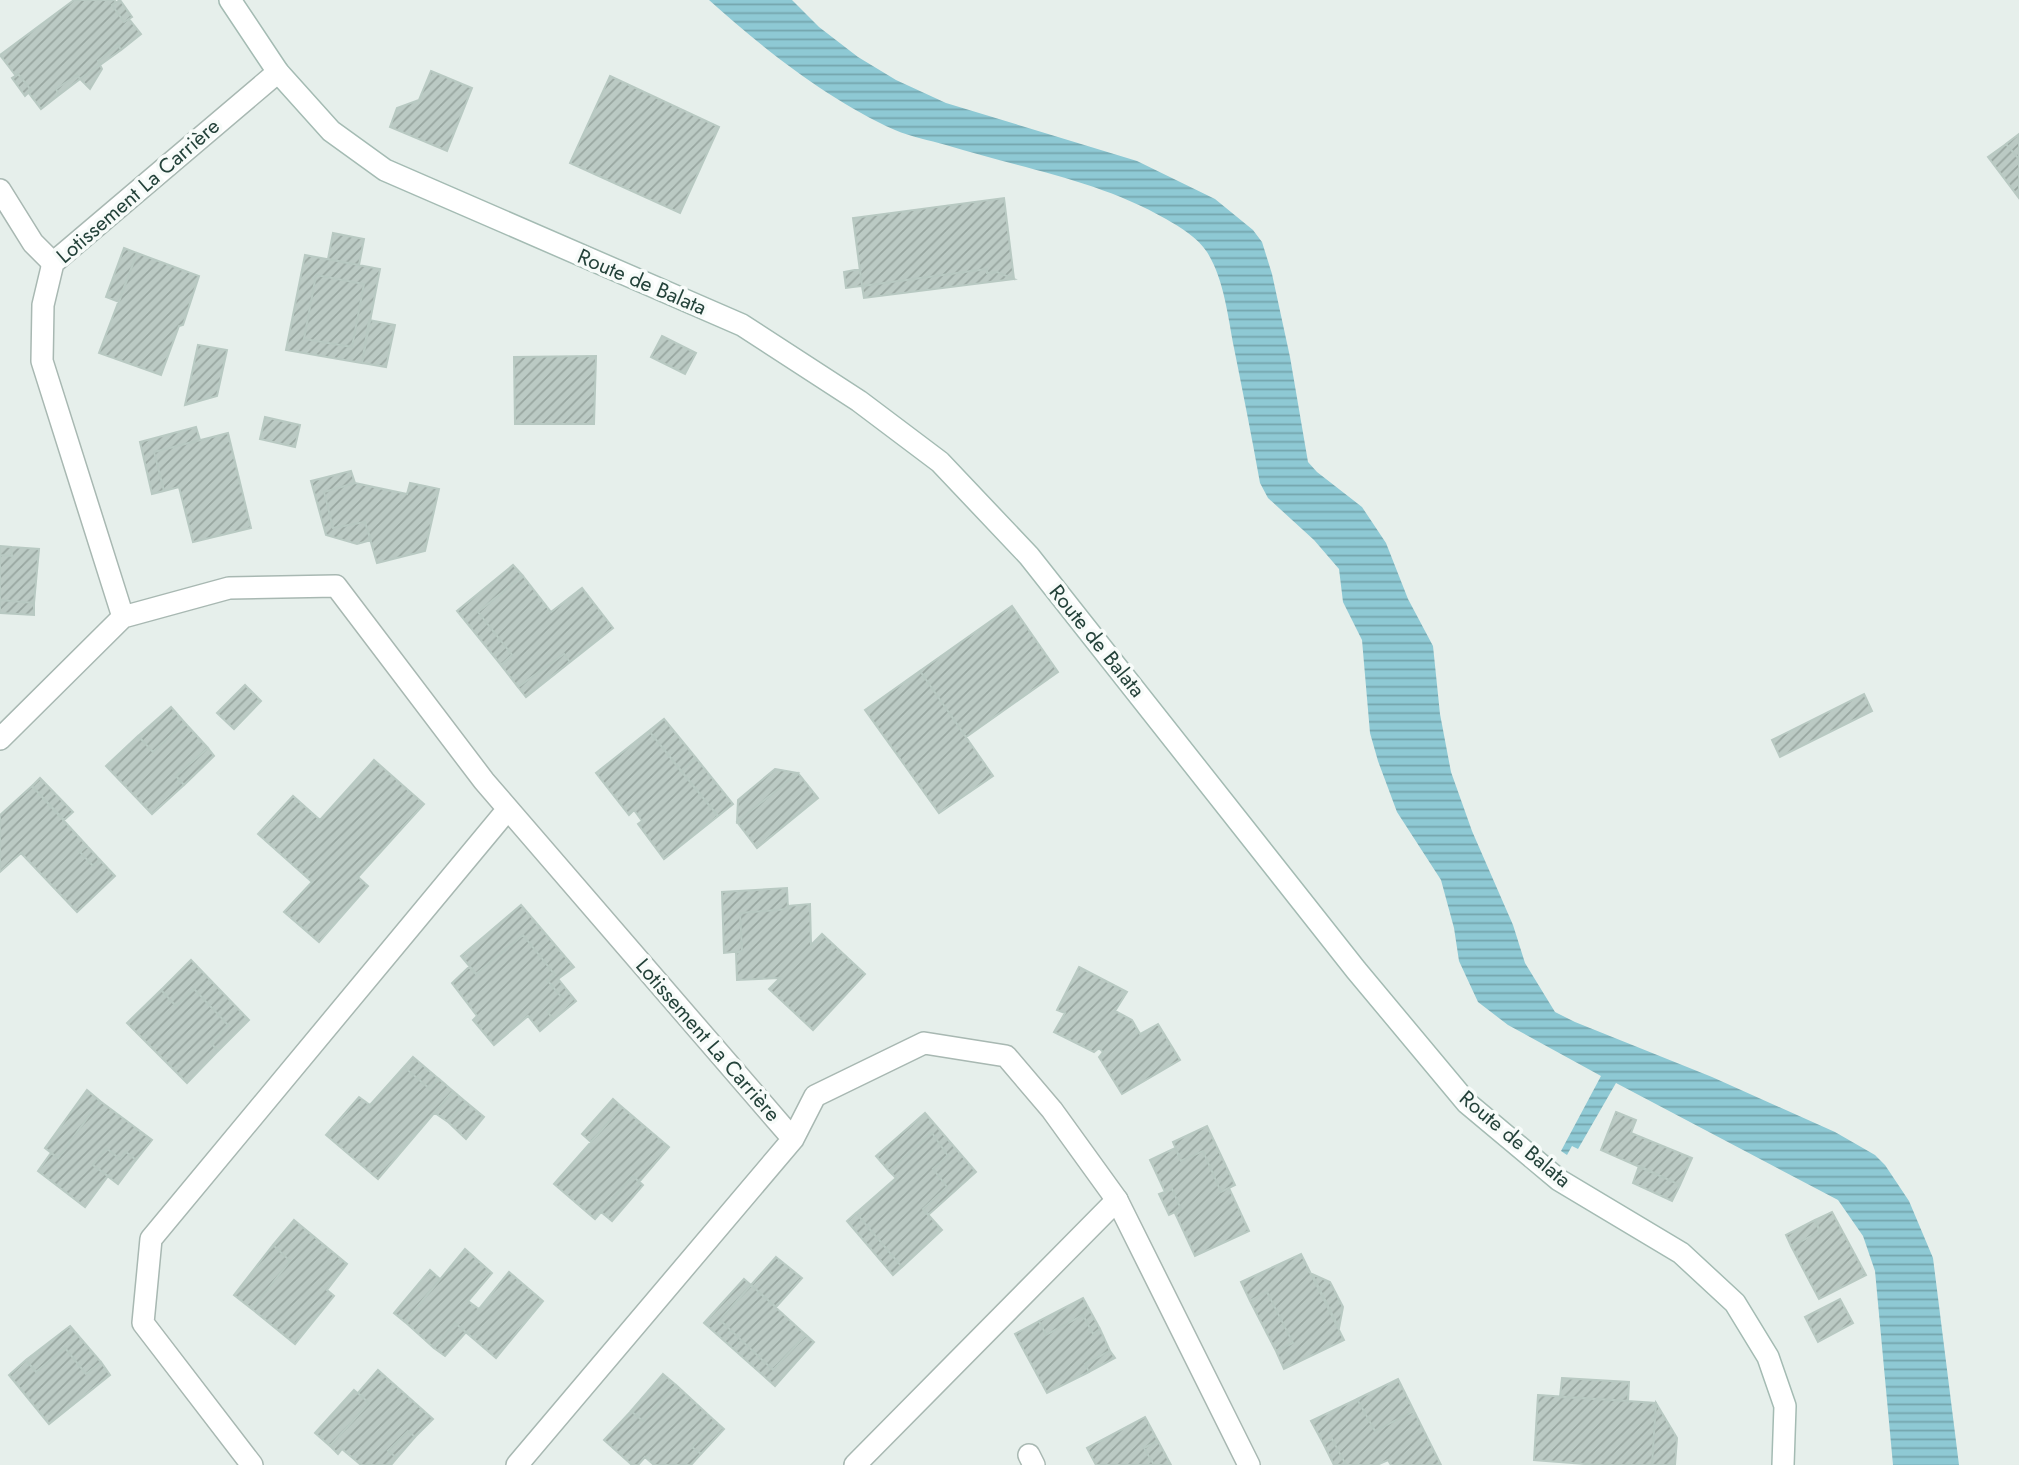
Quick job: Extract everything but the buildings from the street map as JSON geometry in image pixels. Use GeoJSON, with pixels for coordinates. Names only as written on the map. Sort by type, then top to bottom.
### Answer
{"type":"FeatureCollection","features":[{"type":"Feature","properties":{"kind":"street","name":"Route de Balata"},"geometry":{"type":"LineString","coordinates":[[230,0],[278,72],[331,131],[385,170],[742,326],[859,401],[940,461],[1029,556],[1356,970],[1467,1103],[1559,1180],[1681,1253],[1735,1303],[1768,1357],[1785,1406],[1783,1465]]}},
{"type":"Feature","properties":{"kind":"street","name":"Lotissement La Carrière"},"geometry":{"type":"LineString","coordinates":[[123,617],[42,361],[43,305],[53,263],[278,72]]}},
{"type":"Feature","properties":{"kind":"street"},"geometry":{"type":"LineString","coordinates":[[0,190],[33,243],[53,263]]}},
{"type":"Feature","properties":{"kind":"street","name":"Lotissement La Carrière"},"geometry":{"type":"LineString","coordinates":[[0,739],[123,617],[229,588],[337,586],[484,781],[793,1139],[517,1465]]}},
{"type":"Feature","properties":{"kind":"street"},"geometry":{"type":"LineString","coordinates":[[252,1465],[143,1323],[151,1240],[508,809]]}},
{"type":"Feature","properties":{"kind":"street"},"geometry":{"type":"LineString","coordinates":[[793,1139],[815,1096],[924,1043],[1006,1056],[1052,1110],[1116,1199],[1250,1465]]}},
{"type":"Feature","properties":{"kind":"street"},"geometry":{"type":"LineString","coordinates":[[855,1465],[1116,1199]]}},
{"type":"Feature","properties":{"kind":"water"},"geometry":{"type":"Polygon","coordinates":[[[709,0],[792,0],[819,27],[858,57],[896,80],[946,103],[1137,161],[1215,199],[1253,230],[1262,242],[1272,274],[1308,462],[1362,507],[1386,543],[1408,599],[1433,646],[1440,714],[1451,772],[1472,831],[1513,925],[1525,963],[1555,1012],[1712,1077],[1835,1132],[1875,1155],[1885,1165],[1909,1201],[1933,1258],[1959,1465],[1893,1465],[1875,1271],[1863,1236],[1838,1200],[1616,1083],[1578,1149],[1572,1146],[1567,1155],[1561,1151],[1601,1076],[1508,1025],[1478,1002],[1459,961],[1454,928],[1441,880],[1397,812],[1378,761],[1370,733],[1362,640],[1343,602],[1339,569],[1314,540],[1268,498],[1260,483],[1225,298],[1213,263],[1199,242],[1171,222],[1114,194],[895,130],[822,89],[751,36],[709,0]]]}}]}
